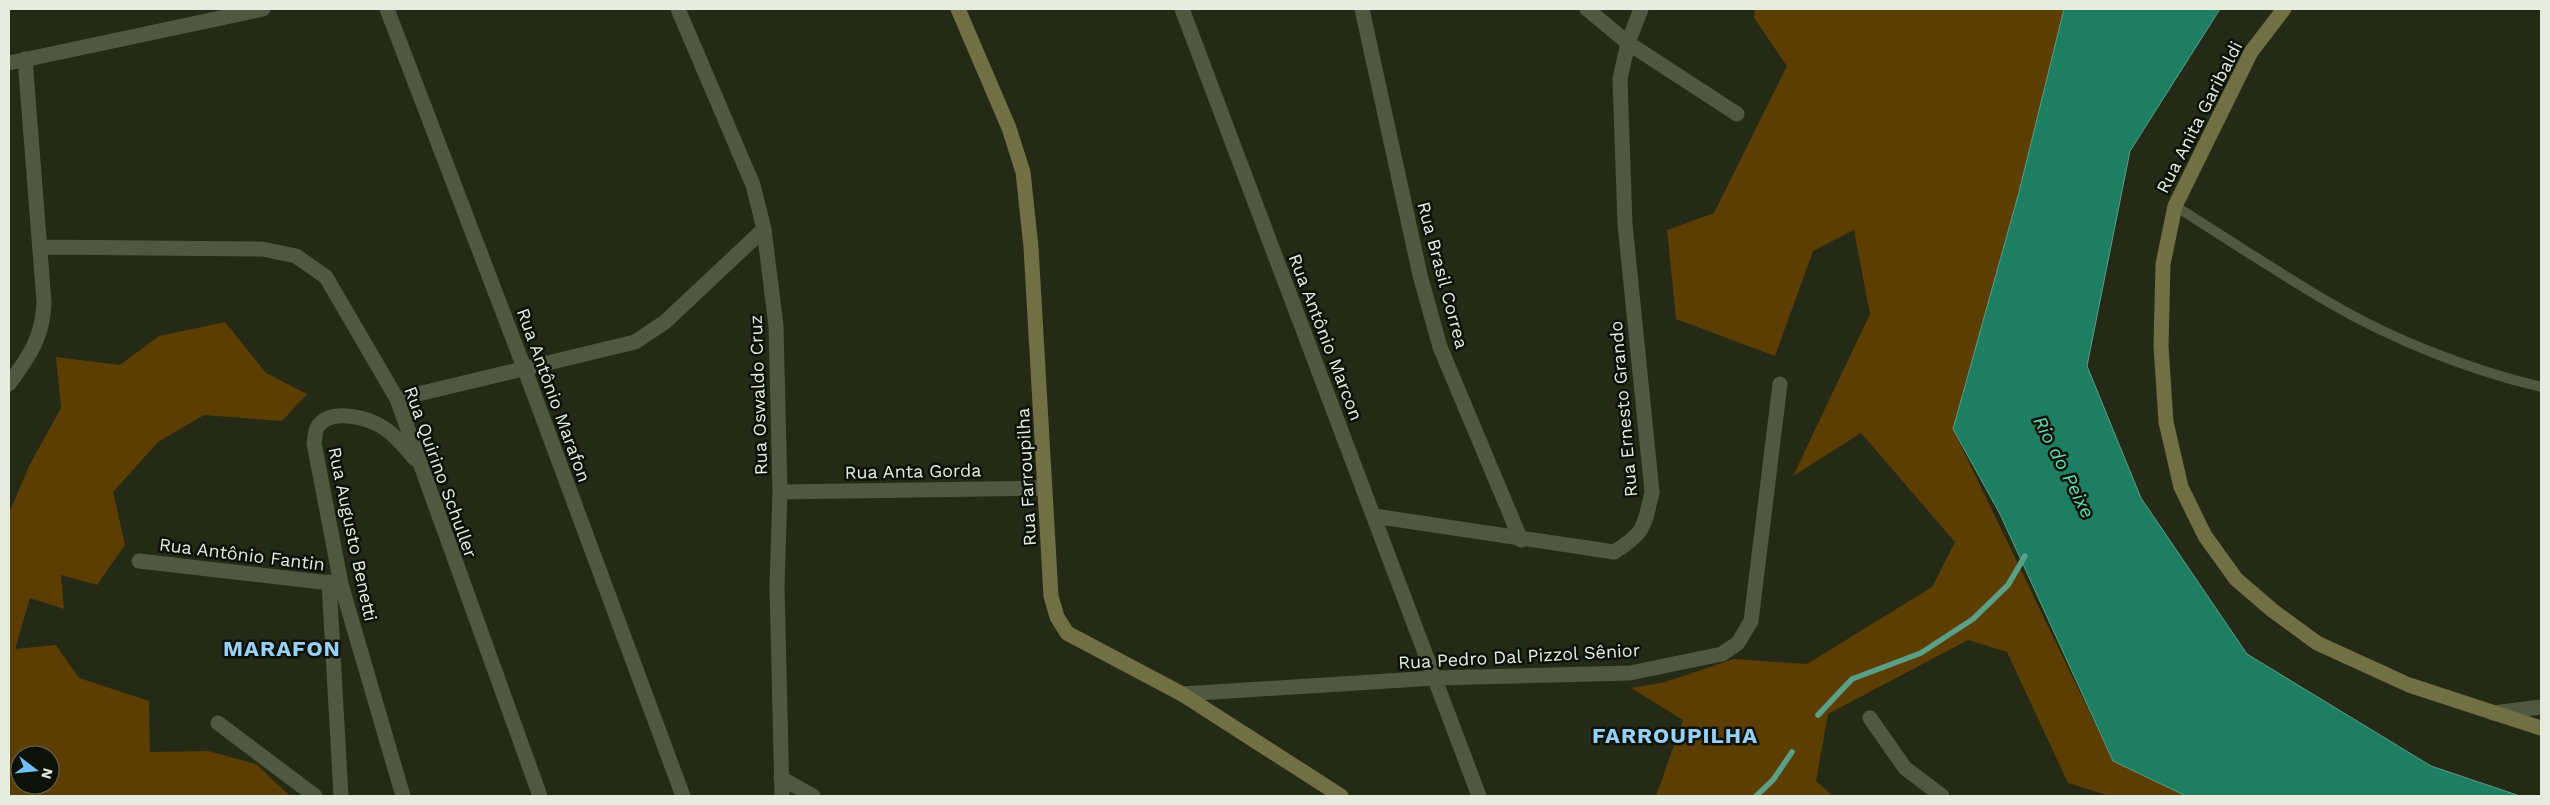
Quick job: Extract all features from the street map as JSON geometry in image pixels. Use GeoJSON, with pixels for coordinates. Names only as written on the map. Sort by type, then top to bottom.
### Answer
{"type":"FeatureCollection","features":[{"type":"Feature","properties":{"kind":"street"},"geometry":{"type":"LineString","coordinates":[[9,63],[25,58],[263,9]]}},
{"type":"Feature","properties":{"kind":"street","name":"Rua Antônio Marafon"},"geometry":{"type":"LineString","coordinates":[[387,9],[525,370],[683,796]]}},
{"type":"Feature","properties":{"kind":"street","name":"Rua Oswaldo Cruz"},"geometry":{"type":"LineString","coordinates":[[678,9],[753,185],[764,229],[776,326],[780,492],[778,586],[782,796]]}},
{"type":"Feature","properties":{"kind":"street","name":"Rua Farroupilha"},"geometry":{"type":"LineString","coordinates":[[958,9],[1008,128],[1023,172],[1031,246],[1051,596],[1057,617],[1067,633],[1182,694],[1341,796]]}},
{"type":"Feature","properties":{"kind":"street","name":"Rua Antônio Marcon"},"geometry":{"type":"LineString","coordinates":[[1182,9],[1479,796]]}},
{"type":"Feature","properties":{"kind":"street","name":"Rua Brasil Correa"},"geometry":{"type":"LineString","coordinates":[[1362,9],[1420,275],[1440,347],[1521,540]]}},
{"type":"Feature","properties":{"kind":"street"},"geometry":{"type":"LineString","coordinates":[[1587,9],[1628,44],[1737,114]]}},
{"type":"Feature","properties":{"kind":"street","name":"Rua Ernesto Grando"},"geometry":{"type":"LineString","coordinates":[[1374,516],[1521,540],[1614,552],[1630,542],[1644,529],[1652,492],[1625,224],[1620,79],[1628,44],[1641,9]]}},
{"type":"Feature","properties":{"kind":"street","name":"Rua Anita Garibaldi"},"geometry":{"type":"LineString","coordinates":[[2284,9],[2251,52],[2175,206],[2163,264],[2161,346],[2166,422],[2181,487],[2205,536],[2236,579],[2272,610],[2317,643],[2409,685],[2541,728]]}},
{"type":"Feature","properties":{"kind":"street"},"geometry":{"type":"LineString","coordinates":[[9,384],[34,349],[43,324],[40,247],[25,58]]}},
{"type":"Feature","properties":{"kind":"street"},"geometry":{"type":"LineString","coordinates":[[397,398],[525,370],[635,342],[665,322],[764,229]]}},
{"type":"Feature","properties":{"kind":"street","name":"Rua Quirino Schuller"},"geometry":{"type":"LineString","coordinates":[[40,247],[262,249],[296,256],[326,277],[397,398],[540,796]]}},
{"type":"Feature","properties":{"kind":"street","name":"Rua Pedro Dal Pizzol Sênior"},"geometry":{"type":"LineString","coordinates":[[1182,694],[1435,678],[1630,673],[1722,654],[1738,643],[1751,621],[1780,384]]}},
{"type":"Feature","properties":{"kind":"street","name":"Rua Augusto Benetti"},"geometry":{"type":"LineString","coordinates":[[404,796],[335,583],[314,443],[317,428],[329,417],[352,416],[375,423],[396,438],[420,464]]}},
{"type":"Feature","properties":{"kind":"street","name":"Rua Anta Gorda"},"geometry":{"type":"LineString","coordinates":[[780,492],[1045,488]]}},
{"type":"Feature","properties":{"kind":"street","name":"Rua Antônio Fantin"},"geometry":{"type":"LineString","coordinates":[[139,561],[335,583]]}},
{"type":"Feature","properties":{"kind":"street"},"geometry":{"type":"LineString","coordinates":[[335,583],[341,796]]}},
{"type":"Feature","properties":{"kind":"street"},"geometry":{"type":"LineString","coordinates":[[2493,713],[2541,708]]}},
{"type":"Feature","properties":{"kind":"street"},"geometry":{"type":"LineString","coordinates":[[1870,718],[1905,768],[1942,796]]}},
{"type":"Feature","properties":{"kind":"street"},"geometry":{"type":"LineString","coordinates":[[218,723],[315,796]]}},
{"type":"Feature","properties":{"kind":"street"},"geometry":{"type":"LineString","coordinates":[[781,778],[813,796]]}},
{"type":"Feature","properties":{"kind":"lane"},"geometry":{"type":"LineString","coordinates":[[2175,206],[2331,304],[2422,348],[2502,377],[2541,387]]}},
{"type":"Feature","properties":{"kind":"shaded area"},"geometry":{"type":"Polygon","coordinates":[[[1755,9],[2064,9],[2019,192],[1953,429],[2113,761],[2186,796],[2110,796],[2068,783],[2007,652],[1968,640],[1828,714],[1816,781],[1833,796],[1656,796],[1683,720],[1631,688],[1665,682],[1734,659],[1807,664],[1932,587],[1955,542],[1861,433],[1793,476],[1870,314],[1854,230],[1813,251],[1775,356],[1676,319],[1667,230],[1714,213],[1787,66],[1754,18],[1755,9]]]}},
{"type":"Feature","properties":{"kind":"shaded area"},"geometry":{"type":"Polygon","coordinates":[[[225,322],[266,373],[307,394],[282,421],[204,415],[158,442],[113,492],[125,545],[97,585],[61,575],[64,609],[30,598],[15,649],[56,645],[79,678],[149,701],[150,752],[208,751],[256,764],[290,796],[9,796],[9,513],[30,464],[61,408],[56,357],[120,365],[159,336],[225,322]]]}},
{"type":"Feature","properties":{"kind":"water","name":"Rio do Peixe"},"geometry":{"type":"Polygon","coordinates":[[[2064,9],[2220,9],[2130,151],[2087,366],[2141,498],[2247,654],[2431,766],[2520,796],[2186,796],[2113,761],[2000,514],[1953,429],[2019,192],[2064,9]]]}},
{"type":"Feature","properties":{"kind":"waterway"},"geometry":{"type":"LineString","coordinates":[[1818,715],[1852,679],[1921,653],[1973,619],[2008,585],[2025,556]]}},
{"type":"Feature","properties":{"kind":"waterway"},"geometry":{"type":"LineString","coordinates":[[1756,796],[1773,780],[1792,752]]}},
{"type":"Feature","properties":{"kind":"district","name":"MARAFON"},"geometry":{"type":"Point","coordinates":[282,648]}},
{"type":"Feature","properties":{"kind":"district","name":"FARROUPILHA"},"geometry":{"type":"Point","coordinates":[1675,735]}}]}
